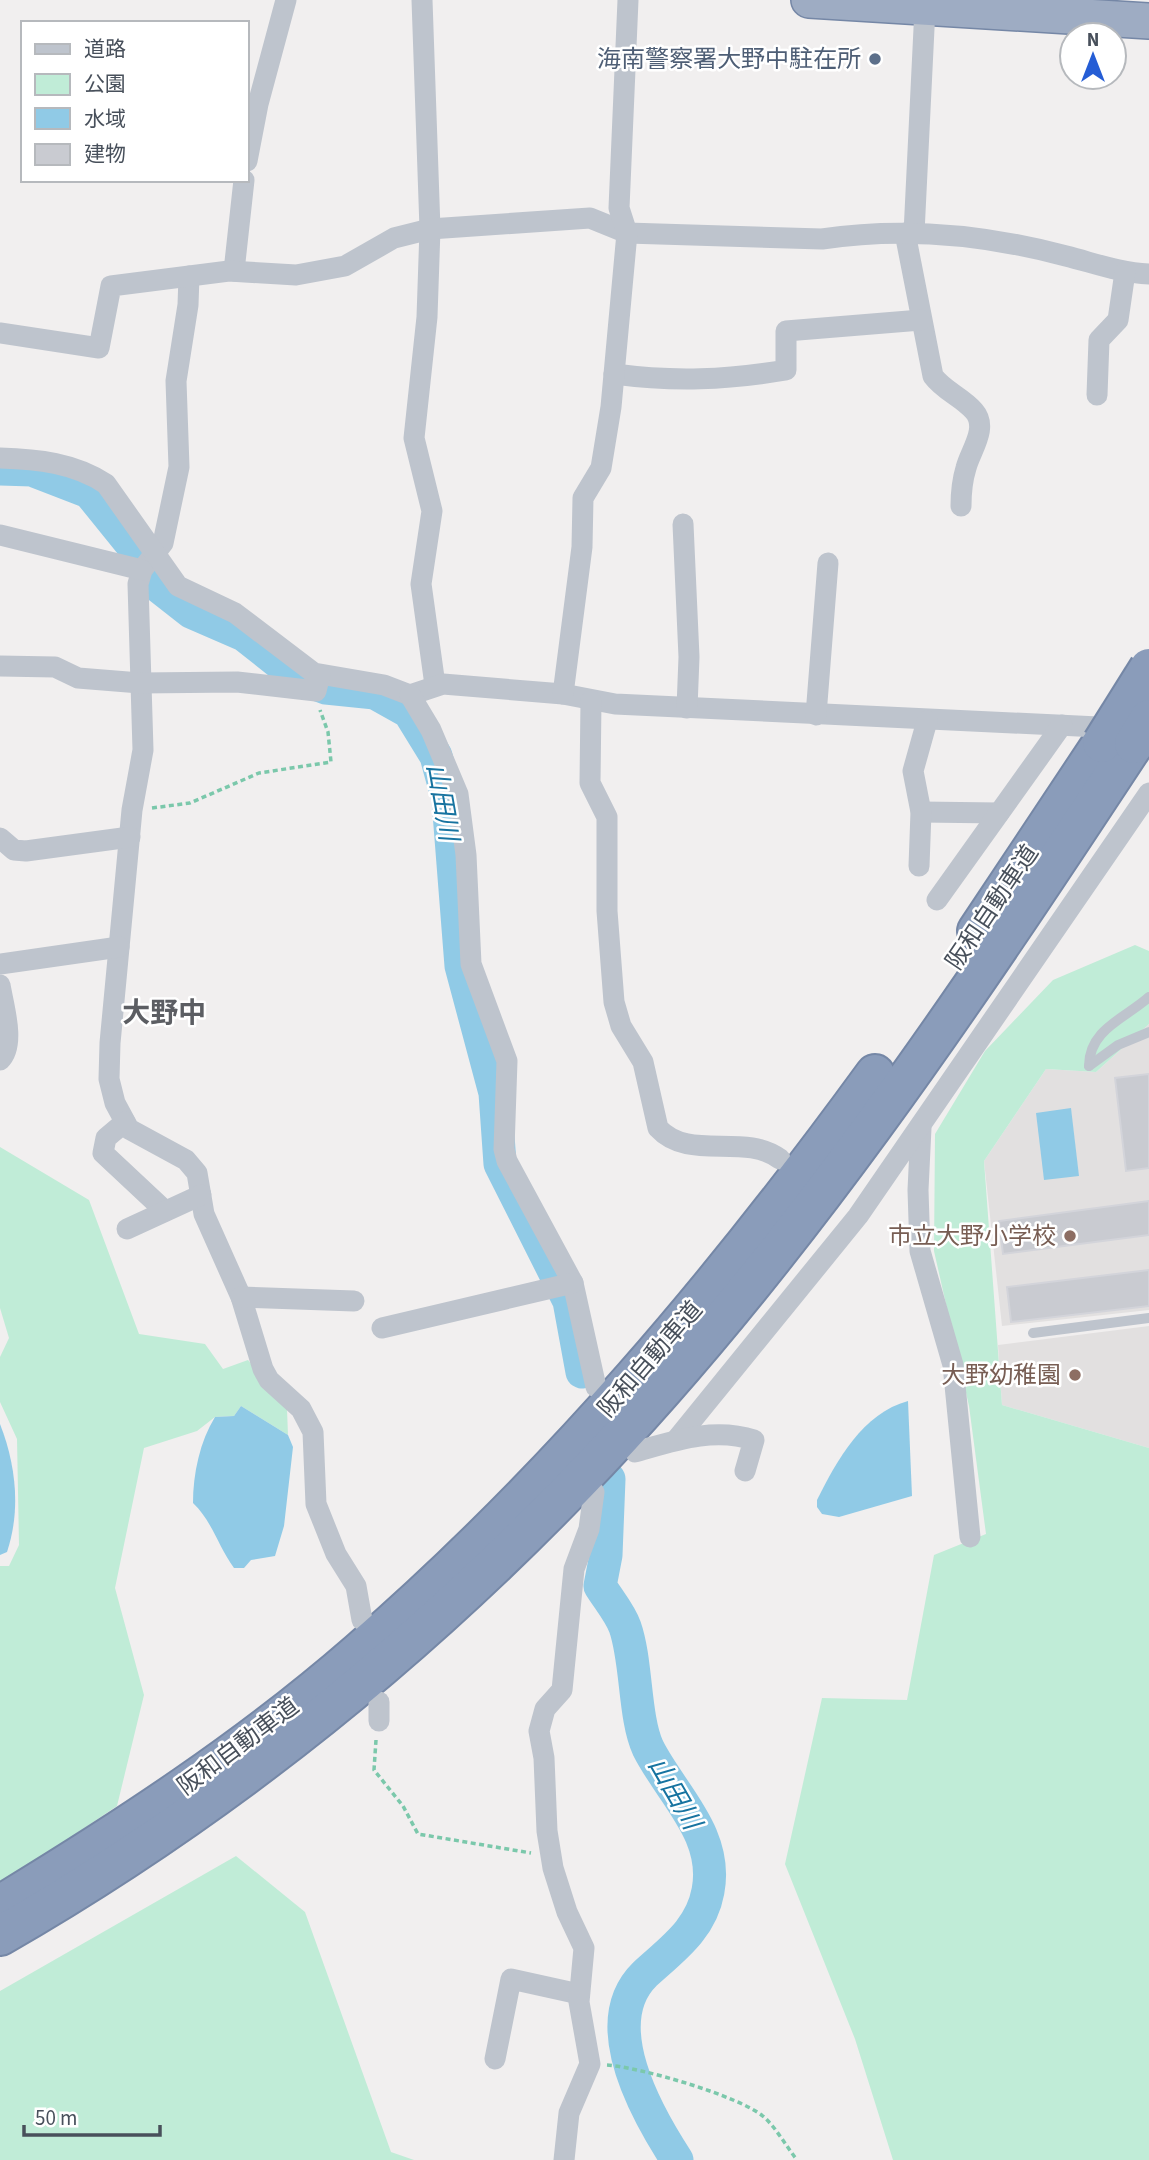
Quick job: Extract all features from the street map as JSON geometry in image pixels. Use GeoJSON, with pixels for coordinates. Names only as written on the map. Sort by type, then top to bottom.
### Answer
{"type":"FeatureCollection","features":[{"type":"Feature","properties":{"kind":"highway"},"geometry":{"type":"LineString","coordinates":[[809,0],[925,8],[987,5],[1149,21]]}},
{"type":"Feature","properties":{"kind":"highway","name":"阪和自動車道"},"geometry":{"type":"LineString","coordinates":[[0,1936],[77,1892],[149,1844],[311,1727],[444,1613],[580,1480],[719,1322],[837,1172],[989,960],[1133,734],[1149,668]]}},
{"type":"Feature","properties":{"kind":"highway","name":"阪和自動車道"},"geometry":{"type":"LineString","coordinates":[[0,1905],[146,1814],[295,1705],[428,1591],[559,1461],[697,1306],[826,1141],[969,943],[1133,734]]}},
{"type":"Feature","properties":{"kind":"street"},"geometry":{"type":"LineString","coordinates":[[248,156],[258,104],[286,0]]}},
{"type":"Feature","properties":{"kind":"street"},"geometry":{"type":"LineString","coordinates":[[422,0],[430,229],[427,317],[414,438],[432,510],[421,584],[435,685]]}},
{"type":"Feature","properties":{"kind":"street"},"geometry":{"type":"LineString","coordinates":[[564,694],[582,547],[583,498],[601,468],[614,374],[627,233],[619,208],[628,0]]}},
{"type":"Feature","properties":{"kind":"street"},"geometry":{"type":"LineString","coordinates":[[925,8],[909,233],[921,320],[933,376],[940,386],[974,411],[979,420],[979,436],[961,485],[961,506]]}},
{"type":"Feature","properties":{"kind":"street"},"geometry":{"type":"LineString","coordinates":[[234,271],[244,182]]}},
{"type":"Feature","properties":{"kind":"street"},"geometry":{"type":"LineString","coordinates":[[0,333],[99,348],[111,286],[234,271],[296,275],[345,266],[394,238],[430,229],[590,218],[627,233],[822,239],[854,234],[909,233],[974,239],[1066,256],[1125,272],[1149,274]]}},
{"type":"Feature","properties":{"kind":"street"},"geometry":{"type":"LineString","coordinates":[[1097,396],[1099,340],[1118,320],[1125,272]]}},
{"type":"Feature","properties":{"kind":"street"},"geometry":{"type":"LineString","coordinates":[[189,276],[188,305],[176,381],[179,467],[163,543],[142,570],[138,584],[142,750],[132,810],[110,1043],[110,1079],[115,1103],[128,1129],[186,1160],[197,1173],[216,1246],[241,1297],[269,1380],[300,1409],[313,1432],[316,1504],[336,1554],[356,1586],[362,1620]]}},
{"type":"Feature","properties":{"kind":"street"},"geometry":{"type":"LineString","coordinates":[[614,374],[708,380],[786,370],[786,331],[921,320]]}},
{"type":"Feature","properties":{"kind":"street"},"geometry":{"type":"LineString","coordinates":[[0,458],[68,466],[89,472],[106,484],[178,586],[235,613],[318,683]]}},
{"type":"Feature","properties":{"kind":"street"},"geometry":{"type":"LineString","coordinates":[[683,524],[689,657],[687,708]]}},
{"type":"Feature","properties":{"kind":"street"},"geometry":{"type":"LineString","coordinates":[[0,535],[142,570]]}},
{"type":"Feature","properties":{"kind":"street"},"geometry":{"type":"LineString","coordinates":[[816,715],[828,563]]}},
{"type":"Feature","properties":{"kind":"street"},"geometry":{"type":"LineString","coordinates":[[0,666],[55,667],[78,678],[140,683],[384,685],[410,695],[432,730],[458,794],[466,855],[471,964],[507,1061],[503,1129],[507,1161],[573,1283],[596,1387]]}},
{"type":"Feature","properties":{"kind":"street"},"geometry":{"type":"LineString","coordinates":[[410,695],[435,685],[564,694],[591,701],[687,708],[927,721],[1062,725],[1133,734]]}},
{"type":"Feature","properties":{"kind":"street"},"geometry":{"type":"LineString","coordinates":[[591,701],[590,783],[607,817],[607,911],[611,982],[621,1026],[643,1062],[658,1128],[679,1143],[762,1148],[780,1159]]}},
{"type":"Feature","properties":{"kind":"street"},"geometry":{"type":"LineString","coordinates":[[919,866],[921,812],[913,771],[927,721]]}},
{"type":"Feature","properties":{"kind":"street"},"geometry":{"type":"LineString","coordinates":[[937,900],[1062,725]]}},
{"type":"Feature","properties":{"kind":"street"},"geometry":{"type":"LineString","coordinates":[[676,1440],[850,1210],[921,1128],[1146,803]]}},
{"type":"Feature","properties":{"kind":"street"},"geometry":{"type":"LineString","coordinates":[[921,812],[999,813]]}},
{"type":"Feature","properties":{"kind":"street"},"geometry":{"type":"LineString","coordinates":[[0,838],[14,850],[26,851],[130,837]]}},
{"type":"Feature","properties":{"kind":"street"},"geometry":{"type":"LineString","coordinates":[[0,964],[119,947]]}},
{"type":"Feature","properties":{"kind":"street"},"geometry":{"type":"LineString","coordinates":[[0,985],[7,1033],[7,1048],[0,1060]]}},
{"type":"Feature","properties":{"kind":"street"},"geometry":{"type":"LineString","coordinates":[[125,1122],[106,1138],[103,1153],[165,1211]]}},
{"type":"Feature","properties":{"kind":"street"},"geometry":{"type":"LineString","coordinates":[[921,1128],[918,1190],[920,1251],[953,1365],[970,1536]]}},
{"type":"Feature","properties":{"kind":"street"},"geometry":{"type":"LineString","coordinates":[[127,1229],[201,1195]]}},
{"type":"Feature","properties":{"kind":"street"},"geometry":{"type":"LineString","coordinates":[[382,1328],[573,1283]]}},
{"type":"Feature","properties":{"kind":"street"},"geometry":{"type":"LineString","coordinates":[[241,1297],[354,1301]]}},
{"type":"Feature","properties":{"kind":"street"},"geometry":{"type":"LineString","coordinates":[[635,1452],[676,1440],[723,1433],[754,1440],[745,1471]]}},
{"type":"Feature","properties":{"kind":"street"},"geometry":{"type":"LineString","coordinates":[[564,2160],[569,2113],[590,2064],[579,1994],[584,1948],[567,1912],[547,1831],[540,1719],[562,1690],[574,1569],[589,1529],[594,1492]]}},
{"type":"Feature","properties":{"kind":"street"},"geometry":{"type":"LineString","coordinates":[[495,2059],[511,1979],[579,1994]]}},
{"type":"Feature","properties":{"kind":"lane"},"geometry":{"type":"LineString","coordinates":[[1149,997],[1116,1018],[1099,1036],[1089,1056],[1089,1066],[1118,1045],[1149,1032]]}},
{"type":"Feature","properties":{"kind":"lane"},"geometry":{"type":"LineString","coordinates":[[1033,1333],[1149,1318]]}},
{"type":"Feature","properties":{"kind":"path"},"geometry":{"type":"LineString","coordinates":[[132,810],[190,803],[259,774],[331,762],[328,732],[317,703],[318,683]]}},
{"type":"Feature","properties":{"kind":"path"},"geometry":{"type":"LineString","coordinates":[[379,1712],[374,1770],[403,1806],[418,1834],[552,1857]]}},
{"type":"Feature","properties":{"kind":"path"},"geometry":{"type":"LineString","coordinates":[[590,2064],[651,2073],[747,2105],[765,2118],[797,2160]]}},
{"type":"Feature","properties":{"kind":"shaded area","name":"市立大野小学校"},"geometry":{"type":"Polygon","coordinates":[[[1149,1024],[1149,1310],[1002,1326],[984,1161],[1046,1069],[1096,1072],[1149,1024]]]}},
{"type":"Feature","properties":{"kind":"shaded area","name":"大野幼稚園"},"geometry":{"type":"Polygon","coordinates":[[[1149,1326],[1149,1448],[1002,1405],[998,1345],[1149,1326]]]}},
{"type":"Feature","properties":{"kind":"green space"},"geometry":{"type":"Polygon","coordinates":[[[1135,945],[1149,951],[1149,1024],[1096,1072],[1046,1069],[984,1161],[1002,1405],[1149,1448],[1149,2160],[893,2160],[855,2039],[785,1864],[822,1698],[907,1700],[934,1555],[986,1534],[969,1406],[934,1251],[935,1134],[985,1051],[1053,980],[1135,945]]]}},
{"type":"Feature","properties":{"kind":"green space"},"geometry":{"type":"Polygon","coordinates":[[[0,1147],[89,1200],[139,1334],[205,1344],[223,1369],[248,1360],[287,1409],[288,1435],[241,1406],[234,1416],[215,1417],[197,1431],[144,1448],[115,1588],[144,1695],[117,1806],[0,1885],[0,1566],[9,1566],[19,1545],[17,1439],[0,1402],[0,1357],[9,1338],[0,1308],[0,1147]]]}},
{"type":"Feature","properties":{"kind":"green space"},"geometry":{"type":"Polygon","coordinates":[[[236,1856],[305,1912],[391,2152],[414,2160],[0,2160],[0,1991],[236,1856]]]}},
{"type":"Feature","properties":{"kind":"water"},"geometry":{"type":"Polygon","coordinates":[[[1071,1108],[1079,1176],[1044,1180],[1036,1113],[1071,1108]]]}},
{"type":"Feature","properties":{"kind":"water"},"geometry":{"type":"Polygon","coordinates":[[[908,1401],[912,1496],[839,1517],[822,1514],[817,1507],[817,1500],[833,1469],[853,1440],[878,1416],[908,1401]]]}},
{"type":"Feature","properties":{"kind":"water"},"geometry":{"type":"Polygon","coordinates":[[[241,1406],[288,1435],[293,1447],[284,1526],[275,1556],[251,1560],[244,1568],[234,1568],[200,1510],[193,1503],[193,1492],[198,1458],[215,1417],[234,1416],[241,1406]]]}},
{"type":"Feature","properties":{"kind":"water"},"geometry":{"type":"Polygon","coordinates":[[[0,1424],[13,1471],[15,1504],[7,1552],[0,1555],[0,1424]]]}},
{"type":"Feature","properties":{"kind":"building"},"geometry":{"type":"Polygon","coordinates":[[[1149,1074],[1149,1168],[1126,1171],[1115,1078],[1149,1074]]]}},
{"type":"Feature","properties":{"kind":"building"},"geometry":{"type":"Polygon","coordinates":[[[1149,1201],[1149,1235],[1003,1254],[999,1221],[1149,1201]]]}},
{"type":"Feature","properties":{"kind":"building"},"geometry":{"type":"Polygon","coordinates":[[[1149,1270],[1149,1306],[1011,1322],[1007,1287],[1149,1270]]]}},
{"type":"Feature","properties":{"kind":"waterway","name":"山田川"},"geometry":{"type":"LineString","coordinates":[[0,469],[32,470],[89,492],[136,550],[154,583],[191,612],[244,635],[297,677],[326,688],[375,693],[409,712],[436,756],[448,800],[461,966],[495,1093],[500,1164],[569,1301],[582,1372]]}},
{"type":"Feature","properties":{"kind":"waterway","name":"山田川"},"geometry":{"type":"LineString","coordinates":[[609,1479],[606,1555],[600,1586],[625,1627],[632,1656],[643,1736],[658,1765],[691,1815],[700,1833],[710,1870],[708,1891],[699,1917],[684,1938],[645,1974],[631,1994],[625,2017],[625,2042],[631,2068],[652,2118],[677,2160]]}},
{"type":"Feature","properties":{"kind":"place","name":"海南警察署大野中駐在所"},"geometry":{"type":"Point","coordinates":[875,59]}},
{"type":"Feature","properties":{"kind":"place","name":"市立大野小学校"},"geometry":{"type":"Point","coordinates":[1070,1236]}},
{"type":"Feature","properties":{"kind":"place","name":"大野幼稚園"},"geometry":{"type":"Point","coordinates":[1075,1375]}},
{"type":"Feature","properties":{"kind":"district","name":"大野中"},"geometry":{"type":"Point","coordinates":[164,1012]}}]}
